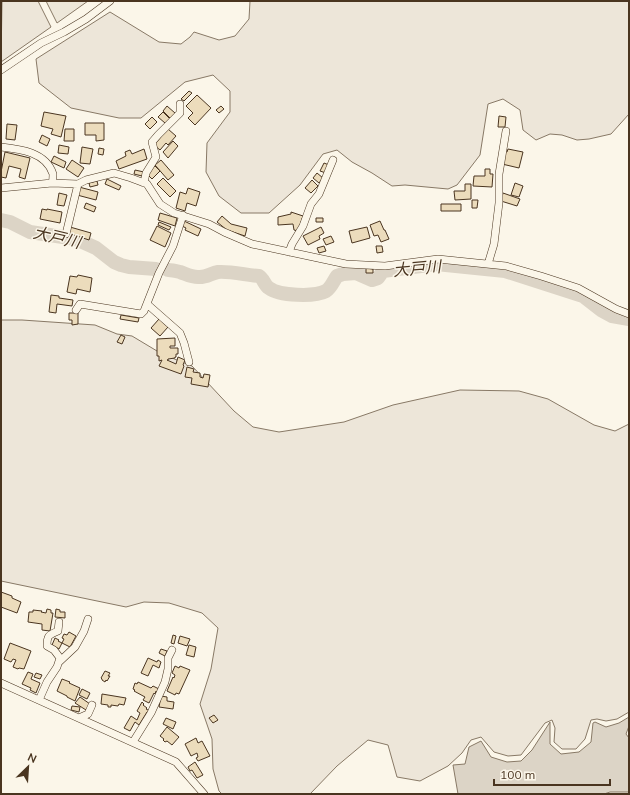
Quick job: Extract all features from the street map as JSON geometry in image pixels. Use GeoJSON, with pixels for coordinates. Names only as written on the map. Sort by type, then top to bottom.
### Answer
{"type":"FeatureCollection","features":[{"type":"Feature","properties":{"kind":"street"},"geometry":{"type":"LineString","coordinates":[[1,70],[42,43],[86,19],[110,1]]}},
{"type":"Feature","properties":{"kind":"street"},"geometry":{"type":"LineString","coordinates":[[144,183],[146,173],[156,157],[152,142],[180,112],[180,104]]}},
{"type":"Feature","properties":{"kind":"street"},"geometry":{"type":"LineString","coordinates":[[488,264],[494,244],[499,203],[499,174],[506,131]]}},
{"type":"Feature","properties":{"kind":"street"},"geometry":{"type":"LineString","coordinates":[[1,147],[19,149],[46,161],[53,174],[52,183]]}},
{"type":"Feature","properties":{"kind":"street"},"geometry":{"type":"LineString","coordinates":[[289,252],[303,226],[311,204],[319,194],[333,160]]}},
{"type":"Feature","properties":{"kind":"street"},"geometry":{"type":"LineString","coordinates":[[1,188],[52,183],[78,184],[86,180],[114,173],[147,184],[160,204],[174,212],[209,224],[252,244],[346,264],[385,266],[438,259],[506,266],[578,288],[616,309],[629,314]]}},
{"type":"Feature","properties":{"kind":"street"},"geometry":{"type":"LineString","coordinates":[[66,234],[78,184]]}},
{"type":"Feature","properties":{"kind":"street"},"geometry":{"type":"LineString","coordinates":[[76,310],[80,304],[141,314],[144,311],[159,273],[173,246],[183,215]]}},
{"type":"Feature","properties":{"kind":"street"},"geometry":{"type":"LineString","coordinates":[[147,304],[180,333],[189,362]]}},
{"type":"Feature","properties":{"kind":"street"},"geometry":{"type":"LineString","coordinates":[[39,700],[47,682],[59,662],[75,647],[84,631],[88,619]]}},
{"type":"Feature","properties":{"kind":"street"},"geometry":{"type":"LineString","coordinates":[[59,622],[58,631],[49,635],[47,638],[47,646],[54,650],[60,658],[59,662]]}},
{"type":"Feature","properties":{"kind":"street"},"geometry":{"type":"LineString","coordinates":[[133,742],[151,714],[165,682],[168,669],[168,658],[172,650]]}},
{"type":"Feature","properties":{"kind":"street"},"geometry":{"type":"LineString","coordinates":[[1,683],[176,762],[204,794]]}},
{"type":"Feature","properties":{"kind":"street"},"geometry":{"type":"LineString","coordinates":[[79,718],[88,714],[92,705]]}},
{"type":"Feature","properties":{"kind":"shaded area"},"geometry":{"type":"Polygon","coordinates":[[[2,1],[38,1],[51,27],[1,62],[2,1]]]}},
{"type":"Feature","properties":{"kind":"shaded area"},"geometry":{"type":"Polygon","coordinates":[[[46,1],[88,1],[57,23],[46,1]]]}},
{"type":"Feature","properties":{"kind":"shaded area"},"geometry":{"type":"Polygon","coordinates":[[[250,1],[629,1],[629,114],[611,134],[577,140],[562,135],[550,134],[536,140],[523,130],[520,110],[503,99],[488,104],[480,155],[457,185],[448,189],[405,185],[392,186],[352,162],[337,150],[323,154],[300,185],[269,213],[241,213],[219,196],[206,172],[207,143],[230,112],[230,91],[213,75],[185,82],[141,118],[119,118],[71,108],[39,83],[36,59],[110,12],[159,42],[181,44],[194,32],[219,40],[235,36],[249,19],[250,1]]]}},
{"type":"Feature","properties":{"kind":"shaded area"},"geometry":{"type":"Polygon","coordinates":[[[1,320],[95,325],[117,334],[132,336],[162,354],[192,366],[234,411],[253,427],[279,432],[344,422],[393,405],[460,390],[519,391],[548,399],[594,425],[615,431],[629,424],[629,712],[617,719],[606,721],[597,719],[591,720],[585,739],[576,749],[562,749],[554,742],[555,728],[552,720],[545,723],[521,755],[508,756],[494,752],[481,737],[471,740],[462,753],[448,766],[420,781],[397,777],[388,745],[368,740],[337,766],[310,794],[222,794],[219,791],[213,769],[212,739],[200,704],[211,669],[218,628],[202,613],[169,603],[144,602],[126,607],[1,581],[1,320]]]}},
{"type":"Feature","properties":{"kind":"shaded area"},"geometry":{"type":"Polygon","coordinates":[[[629,717],[629,726],[626,734],[629,738],[629,792],[610,792],[604,794],[458,794],[453,765],[465,764],[469,747],[481,741],[491,757],[507,762],[521,761],[532,750],[550,722],[550,744],[561,754],[579,752],[591,742],[593,723],[595,722],[606,727],[619,723],[629,717]]]}},
{"type":"Feature","properties":{"kind":"building"},"geometry":{"type":"Polygon","coordinates":[[[189,91],[192,93],[184,101],[181,99],[189,91]]]}},
{"type":"Feature","properties":{"kind":"building"},"geometry":{"type":"Polygon","coordinates":[[[197,95],[211,108],[195,125],[188,118],[193,113],[186,106],[197,95]]]}},
{"type":"Feature","properties":{"kind":"building"},"geometry":{"type":"Polygon","coordinates":[[[167,106],[175,113],[170,118],[163,111],[167,106]]]}},
{"type":"Feature","properties":{"kind":"building"},"geometry":{"type":"Polygon","coordinates":[[[221,106],[224,109],[219,113],[216,110],[221,106]]]}},
{"type":"Feature","properties":{"kind":"building"},"geometry":{"type":"Polygon","coordinates":[[[44,112],[66,116],[61,137],[51,134],[53,129],[41,126],[44,112]]]}},
{"type":"Feature","properties":{"kind":"building"},"geometry":{"type":"Polygon","coordinates":[[[163,112],[170,119],[165,123],[158,117],[163,112]]]}},
{"type":"Feature","properties":{"kind":"building"},"geometry":{"type":"Polygon","coordinates":[[[499,116],[506,117],[505,127],[498,127],[499,116]]]}},
{"type":"Feature","properties":{"kind":"building"},"geometry":{"type":"Polygon","coordinates":[[[152,117],[157,122],[150,129],[145,124],[152,117]]]}},
{"type":"Feature","properties":{"kind":"building"},"geometry":{"type":"Polygon","coordinates":[[[85,123],[104,123],[104,140],[96,141],[96,135],[85,135],[85,123]]]}},
{"type":"Feature","properties":{"kind":"building"},"geometry":{"type":"Polygon","coordinates":[[[7,124],[17,125],[15,140],[6,139],[7,124]]]}},
{"type":"Feature","properties":{"kind":"building"},"geometry":{"type":"Polygon","coordinates":[[[65,129],[74,129],[74,141],[64,141],[65,129]]]}},
{"type":"Feature","properties":{"kind":"building"},"geometry":{"type":"Polygon","coordinates":[[[168,129],[176,136],[168,145],[166,143],[160,150],[154,145],[168,129]]]}},
{"type":"Feature","properties":{"kind":"building"},"geometry":{"type":"Polygon","coordinates":[[[42,135],[50,139],[47,146],[39,142],[42,135]]]}},
{"type":"Feature","properties":{"kind":"building"},"geometry":{"type":"Polygon","coordinates":[[[173,141],[178,146],[168,158],[163,152],[173,141]]]}},
{"type":"Feature","properties":{"kind":"building"},"geometry":{"type":"Polygon","coordinates":[[[59,145],[69,147],[68,154],[58,153],[59,145]]]}},
{"type":"Feature","properties":{"kind":"building"},"geometry":{"type":"Polygon","coordinates":[[[82,147],[93,149],[90,164],[80,163],[82,147]]]}},
{"type":"Feature","properties":{"kind":"building"},"geometry":{"type":"Polygon","coordinates":[[[99,148],[104,149],[103,155],[98,154],[99,148]]]}},
{"type":"Feature","properties":{"kind":"building"},"geometry":{"type":"Polygon","coordinates":[[[144,149],[147,159],[119,169],[116,161],[126,156],[125,152],[130,150],[132,154],[144,149]]]}},
{"type":"Feature","properties":{"kind":"building"},"geometry":{"type":"Polygon","coordinates":[[[508,149],[523,152],[519,168],[502,164],[505,151],[507,152],[508,149]]]}},
{"type":"Feature","properties":{"kind":"building"},"geometry":{"type":"Polygon","coordinates":[[[5,152],[30,158],[25,179],[19,177],[21,169],[9,166],[6,178],[1,177],[5,152]]]}},
{"type":"Feature","properties":{"kind":"building"},"geometry":{"type":"Polygon","coordinates":[[[54,156],[66,162],[64,168],[51,162],[54,156]]]}},
{"type":"Feature","properties":{"kind":"building"},"geometry":{"type":"Polygon","coordinates":[[[72,160],[84,168],[78,177],[66,169],[72,160]]]}},
{"type":"Feature","properties":{"kind":"building"},"geometry":{"type":"Polygon","coordinates":[[[161,160],[174,175],[168,180],[155,165],[161,160]]]}},
{"type":"Feature","properties":{"kind":"building"},"geometry":{"type":"Polygon","coordinates":[[[324,163],[329,165],[326,173],[320,171],[324,163]]]}},
{"type":"Feature","properties":{"kind":"building"},"geometry":{"type":"Polygon","coordinates":[[[155,166],[160,171],[152,179],[147,174],[155,166]]]}},
{"type":"Feature","properties":{"kind":"building"},"geometry":{"type":"Polygon","coordinates":[[[485,169],[490,169],[490,174],[493,174],[492,187],[473,186],[474,176],[485,176],[485,169]]]}},
{"type":"Feature","properties":{"kind":"building"},"geometry":{"type":"Polygon","coordinates":[[[135,170],[144,172],[142,176],[134,174],[135,170]]]}},
{"type":"Feature","properties":{"kind":"building"},"geometry":{"type":"Polygon","coordinates":[[[317,173],[323,178],[319,183],[313,178],[317,173]]]}},
{"type":"Feature","properties":{"kind":"building"},"geometry":{"type":"Polygon","coordinates":[[[163,178],[176,191],[170,197],[157,184],[163,178]]]}},
{"type":"Feature","properties":{"kind":"building"},"geometry":{"type":"Polygon","coordinates":[[[107,179],[121,186],[119,190],[105,184],[107,179]]]}},
{"type":"Feature","properties":{"kind":"building"},"geometry":{"type":"Polygon","coordinates":[[[312,180],[318,186],[311,193],[305,188],[312,180]]]}},
{"type":"Feature","properties":{"kind":"building"},"geometry":{"type":"Polygon","coordinates":[[[97,181],[98,185],[90,187],[89,183],[97,181]]]}},
{"type":"Feature","properties":{"kind":"building"},"geometry":{"type":"Polygon","coordinates":[[[515,183],[523,186],[519,197],[511,195],[515,183]]]}},
{"type":"Feature","properties":{"kind":"building"},"geometry":{"type":"Polygon","coordinates":[[[465,184],[471,184],[471,199],[455,200],[454,191],[465,191],[465,184]]]}},
{"type":"Feature","properties":{"kind":"building"},"geometry":{"type":"Polygon","coordinates":[[[79,187],[98,192],[96,200],[77,195],[79,187]]]}},
{"type":"Feature","properties":{"kind":"building"},"geometry":{"type":"Polygon","coordinates":[[[188,188],[200,192],[196,206],[187,203],[185,211],[176,208],[180,192],[186,194],[188,188]]]}},
{"type":"Feature","properties":{"kind":"building"},"geometry":{"type":"Polygon","coordinates":[[[59,193],[67,195],[64,206],[57,205],[59,193]]]}},
{"type":"Feature","properties":{"kind":"building"},"geometry":{"type":"Polygon","coordinates":[[[503,193],[520,199],[517,206],[501,201],[503,193]]]}},
{"type":"Feature","properties":{"kind":"building"},"geometry":{"type":"Polygon","coordinates":[[[472,200],[478,200],[477,208],[472,208],[472,200]]]}},
{"type":"Feature","properties":{"kind":"building"},"geometry":{"type":"Polygon","coordinates":[[[86,203],[96,207],[94,212],[84,208],[86,203]]]}},
{"type":"Feature","properties":{"kind":"building"},"geometry":{"type":"Polygon","coordinates":[[[441,204],[461,204],[461,211],[441,211],[441,204]]]}},
{"type":"Feature","properties":{"kind":"building"},"geometry":{"type":"Polygon","coordinates":[[[42,209],[62,212],[60,223],[40,219],[42,209]]]}},
{"type":"Feature","properties":{"kind":"building"},"geometry":{"type":"Polygon","coordinates":[[[291,212],[303,216],[298,231],[294,230],[293,224],[278,225],[278,217],[291,214],[291,212]]]}},
{"type":"Feature","properties":{"kind":"building"},"geometry":{"type":"Polygon","coordinates":[[[160,213],[177,218],[175,226],[158,220],[160,213]]]}},
{"type":"Feature","properties":{"kind":"building"},"geometry":{"type":"Polygon","coordinates":[[[222,216],[231,224],[247,228],[245,236],[227,230],[217,222],[222,216]]]}},
{"type":"Feature","properties":{"kind":"building"},"geometry":{"type":"Polygon","coordinates":[[[316,218],[323,218],[323,222],[316,222],[316,218]]]}},
{"type":"Feature","properties":{"kind":"building"},"geometry":{"type":"Polygon","coordinates":[[[184,221],[201,229],[198,236],[185,230],[186,228],[182,226],[184,221]]]}},
{"type":"Feature","properties":{"kind":"building"},"geometry":{"type":"Polygon","coordinates":[[[380,221],[389,239],[381,242],[378,235],[374,236],[370,225],[380,221]]]}},
{"type":"Feature","properties":{"kind":"building"},"geometry":{"type":"Polygon","coordinates":[[[159,222],[171,227],[169,230],[158,225],[159,222]]]}},
{"type":"Feature","properties":{"kind":"building"},"geometry":{"type":"Polygon","coordinates":[[[157,226],[171,233],[165,247],[150,240],[157,226]]]}},
{"type":"Feature","properties":{"kind":"building"},"geometry":{"type":"Polygon","coordinates":[[[70,227],[91,233],[89,240],[68,233],[70,227]]]}},
{"type":"Feature","properties":{"kind":"building"},"geometry":{"type":"Polygon","coordinates":[[[321,227],[324,233],[319,236],[320,239],[308,245],[303,236],[321,227]]]}},
{"type":"Feature","properties":{"kind":"building"},"geometry":{"type":"Polygon","coordinates":[[[367,227],[370,238],[352,243],[349,231],[367,227]]]}},
{"type":"Feature","properties":{"kind":"building"},"geometry":{"type":"Polygon","coordinates":[[[331,236],[334,242],[326,245],[323,239],[331,236]]]}},
{"type":"Feature","properties":{"kind":"building"},"geometry":{"type":"Polygon","coordinates":[[[324,246],[326,251],[319,253],[317,248],[324,246]]]}},
{"type":"Feature","properties":{"kind":"building"},"geometry":{"type":"Polygon","coordinates":[[[376,246],[382,246],[383,252],[377,253],[376,246]]]}},
{"type":"Feature","properties":{"kind":"building"},"geometry":{"type":"Polygon","coordinates":[[[366,268],[373,269],[373,273],[366,273],[366,268]]]}},
{"type":"Feature","properties":{"kind":"building"},"geometry":{"type":"Polygon","coordinates":[[[78,275],[92,278],[90,292],[77,289],[76,294],[67,292],[70,276],[77,277],[78,275]]]}},
{"type":"Feature","properties":{"kind":"building"},"geometry":{"type":"Polygon","coordinates":[[[51,295],[73,300],[72,306],[57,304],[56,313],[49,312],[51,295]]]}},
{"type":"Feature","properties":{"kind":"building"},"geometry":{"type":"Polygon","coordinates":[[[69,313],[78,313],[78,324],[72,325],[72,320],[69,320],[69,313]]]}},
{"type":"Feature","properties":{"kind":"building"},"geometry":{"type":"Polygon","coordinates":[[[121,315],[139,318],[138,322],[120,319],[121,315]]]}},
{"type":"Feature","properties":{"kind":"building"},"geometry":{"type":"Polygon","coordinates":[[[159,319],[168,327],[160,336],[151,328],[159,319]]]}},
{"type":"Feature","properties":{"kind":"building"},"geometry":{"type":"Polygon","coordinates":[[[121,335],[125,337],[122,344],[117,342],[121,335]]]}},
{"type":"Feature","properties":{"kind":"building"},"geometry":{"type":"Polygon","coordinates":[[[175,338],[175,346],[170,346],[170,348],[178,348],[178,354],[176,354],[175,358],[167,360],[176,364],[178,357],[185,360],[181,374],[159,366],[162,360],[159,361],[159,356],[157,356],[157,339],[175,338]]]}},
{"type":"Feature","properties":{"kind":"building"},"geometry":{"type":"Polygon","coordinates":[[[187,367],[194,369],[193,372],[200,373],[200,377],[203,378],[204,374],[210,375],[208,387],[191,384],[192,378],[185,377],[187,367]]]}},
{"type":"Feature","properties":{"kind":"building"},"geometry":{"type":"Polygon","coordinates":[[[1,592],[12,596],[12,598],[21,602],[17,613],[1,607],[1,592]]]}},
{"type":"Feature","properties":{"kind":"building"},"geometry":{"type":"Polygon","coordinates":[[[47,609],[51,610],[51,613],[53,613],[50,631],[42,630],[42,624],[28,622],[29,612],[33,612],[33,610],[46,613],[47,609]]]}},
{"type":"Feature","properties":{"kind":"building"},"geometry":{"type":"Polygon","coordinates":[[[56,609],[60,610],[60,612],[65,612],[65,618],[55,617],[56,609]]]}},
{"type":"Feature","properties":{"kind":"building"},"geometry":{"type":"Polygon","coordinates":[[[69,632],[76,636],[70,647],[62,643],[64,634],[67,635],[69,632]]]}},
{"type":"Feature","properties":{"kind":"building"},"geometry":{"type":"Polygon","coordinates":[[[173,635],[176,636],[174,644],[171,643],[173,635]]]}},
{"type":"Feature","properties":{"kind":"building"},"geometry":{"type":"Polygon","coordinates":[[[180,636],[190,639],[187,646],[178,643],[180,636]]]}},
{"type":"Feature","properties":{"kind":"building"},"geometry":{"type":"Polygon","coordinates":[[[55,638],[62,643],[59,649],[52,645],[55,638]]]}},
{"type":"Feature","properties":{"kind":"building"},"geometry":{"type":"Polygon","coordinates":[[[10,643],[31,651],[24,669],[13,667],[16,660],[13,659],[11,662],[4,659],[10,643]]]}},
{"type":"Feature","properties":{"kind":"building"},"geometry":{"type":"Polygon","coordinates":[[[189,645],[196,647],[194,657],[186,655],[189,645]]]}},
{"type":"Feature","properties":{"kind":"building"},"geometry":{"type":"Polygon","coordinates":[[[161,649],[167,651],[165,656],[159,653],[161,649]]]}},
{"type":"Feature","properties":{"kind":"building"},"geometry":{"type":"Polygon","coordinates":[[[148,658],[161,662],[159,668],[153,665],[148,676],[141,673],[148,658]]]}},
{"type":"Feature","properties":{"kind":"building"},"geometry":{"type":"Polygon","coordinates":[[[175,666],[179,668],[180,666],[190,670],[179,694],[176,693],[175,695],[167,691],[175,675],[172,673],[175,666]]]}},
{"type":"Feature","properties":{"kind":"building"},"geometry":{"type":"Polygon","coordinates":[[[105,671],[110,673],[108,676],[110,676],[105,682],[101,678],[105,671]]]}},
{"type":"Feature","properties":{"kind":"building"},"geometry":{"type":"Polygon","coordinates":[[[28,672],[33,674],[31,679],[40,683],[36,693],[30,690],[31,688],[22,684],[28,672]]]}},
{"type":"Feature","properties":{"kind":"building"},"geometry":{"type":"Polygon","coordinates":[[[36,673],[42,675],[40,679],[34,677],[36,673]]]}},
{"type":"Feature","properties":{"kind":"building"},"geometry":{"type":"Polygon","coordinates":[[[62,679],[80,688],[75,701],[57,691],[62,679]]]}},
{"type":"Feature","properties":{"kind":"building"},"geometry":{"type":"Polygon","coordinates":[[[138,682],[151,688],[153,686],[159,689],[155,694],[154,693],[149,703],[143,700],[145,697],[134,691],[135,690],[133,689],[135,683],[137,684],[138,682]]]}},
{"type":"Feature","properties":{"kind":"building"},"geometry":{"type":"Polygon","coordinates":[[[82,689],[90,693],[87,699],[79,695],[82,689]]]}},
{"type":"Feature","properties":{"kind":"building"},"geometry":{"type":"Polygon","coordinates":[[[102,694],[126,698],[124,705],[111,705],[111,707],[108,707],[108,705],[101,704],[102,694]]]}},
{"type":"Feature","properties":{"kind":"building"},"geometry":{"type":"Polygon","coordinates":[[[161,696],[167,697],[167,701],[174,702],[173,709],[159,707],[161,696]]]}},
{"type":"Feature","properties":{"kind":"building"},"geometry":{"type":"Polygon","coordinates":[[[80,697],[90,704],[86,710],[75,703],[80,697]]]}},
{"type":"Feature","properties":{"kind":"building"},"geometry":{"type":"Polygon","coordinates":[[[142,702],[147,708],[146,709],[150,711],[149,713],[147,712],[139,725],[135,722],[130,731],[124,728],[131,716],[137,720],[140,713],[137,711],[142,702]]]}},
{"type":"Feature","properties":{"kind":"building"},"geometry":{"type":"Polygon","coordinates":[[[72,706],[80,707],[79,712],[71,710],[72,706]]]}},
{"type":"Feature","properties":{"kind":"building"},"geometry":{"type":"Polygon","coordinates":[[[214,715],[218,720],[213,723],[209,718],[214,715]]]}},
{"type":"Feature","properties":{"kind":"building"},"geometry":{"type":"Polygon","coordinates":[[[166,718],[176,722],[173,729],[163,724],[166,718]]]}},
{"type":"Feature","properties":{"kind":"building"},"geometry":{"type":"Polygon","coordinates":[[[167,727],[179,737],[172,745],[167,741],[165,742],[160,736],[167,727]]]}},
{"type":"Feature","properties":{"kind":"building"},"geometry":{"type":"Polygon","coordinates":[[[196,738],[198,743],[202,741],[210,756],[198,761],[196,758],[198,757],[197,753],[191,756],[185,744],[196,738]]]}},
{"type":"Feature","properties":{"kind":"building"},"geometry":{"type":"Polygon","coordinates":[[[195,762],[203,775],[197,778],[188,767],[195,762]]]}},
{"type":"Feature","properties":{"kind":"waterway","name":"大戸川"},"geometry":{"type":"LineString","coordinates":[[1,220],[10,222],[30,232],[76,239],[96,248],[114,262],[121,265],[156,269]]}},
{"type":"Feature","properties":{"kind":"waterway","name":"大戸川"},"geometry":{"type":"LineString","coordinates":[[168,270],[195,277],[204,277],[223,272],[259,276],[267,287],[274,291],[297,295],[314,294],[326,291],[337,276],[343,274],[356,273],[372,280],[378,278],[383,271],[436,264],[505,271],[583,296],[601,310],[612,316],[629,319]]}}]}
